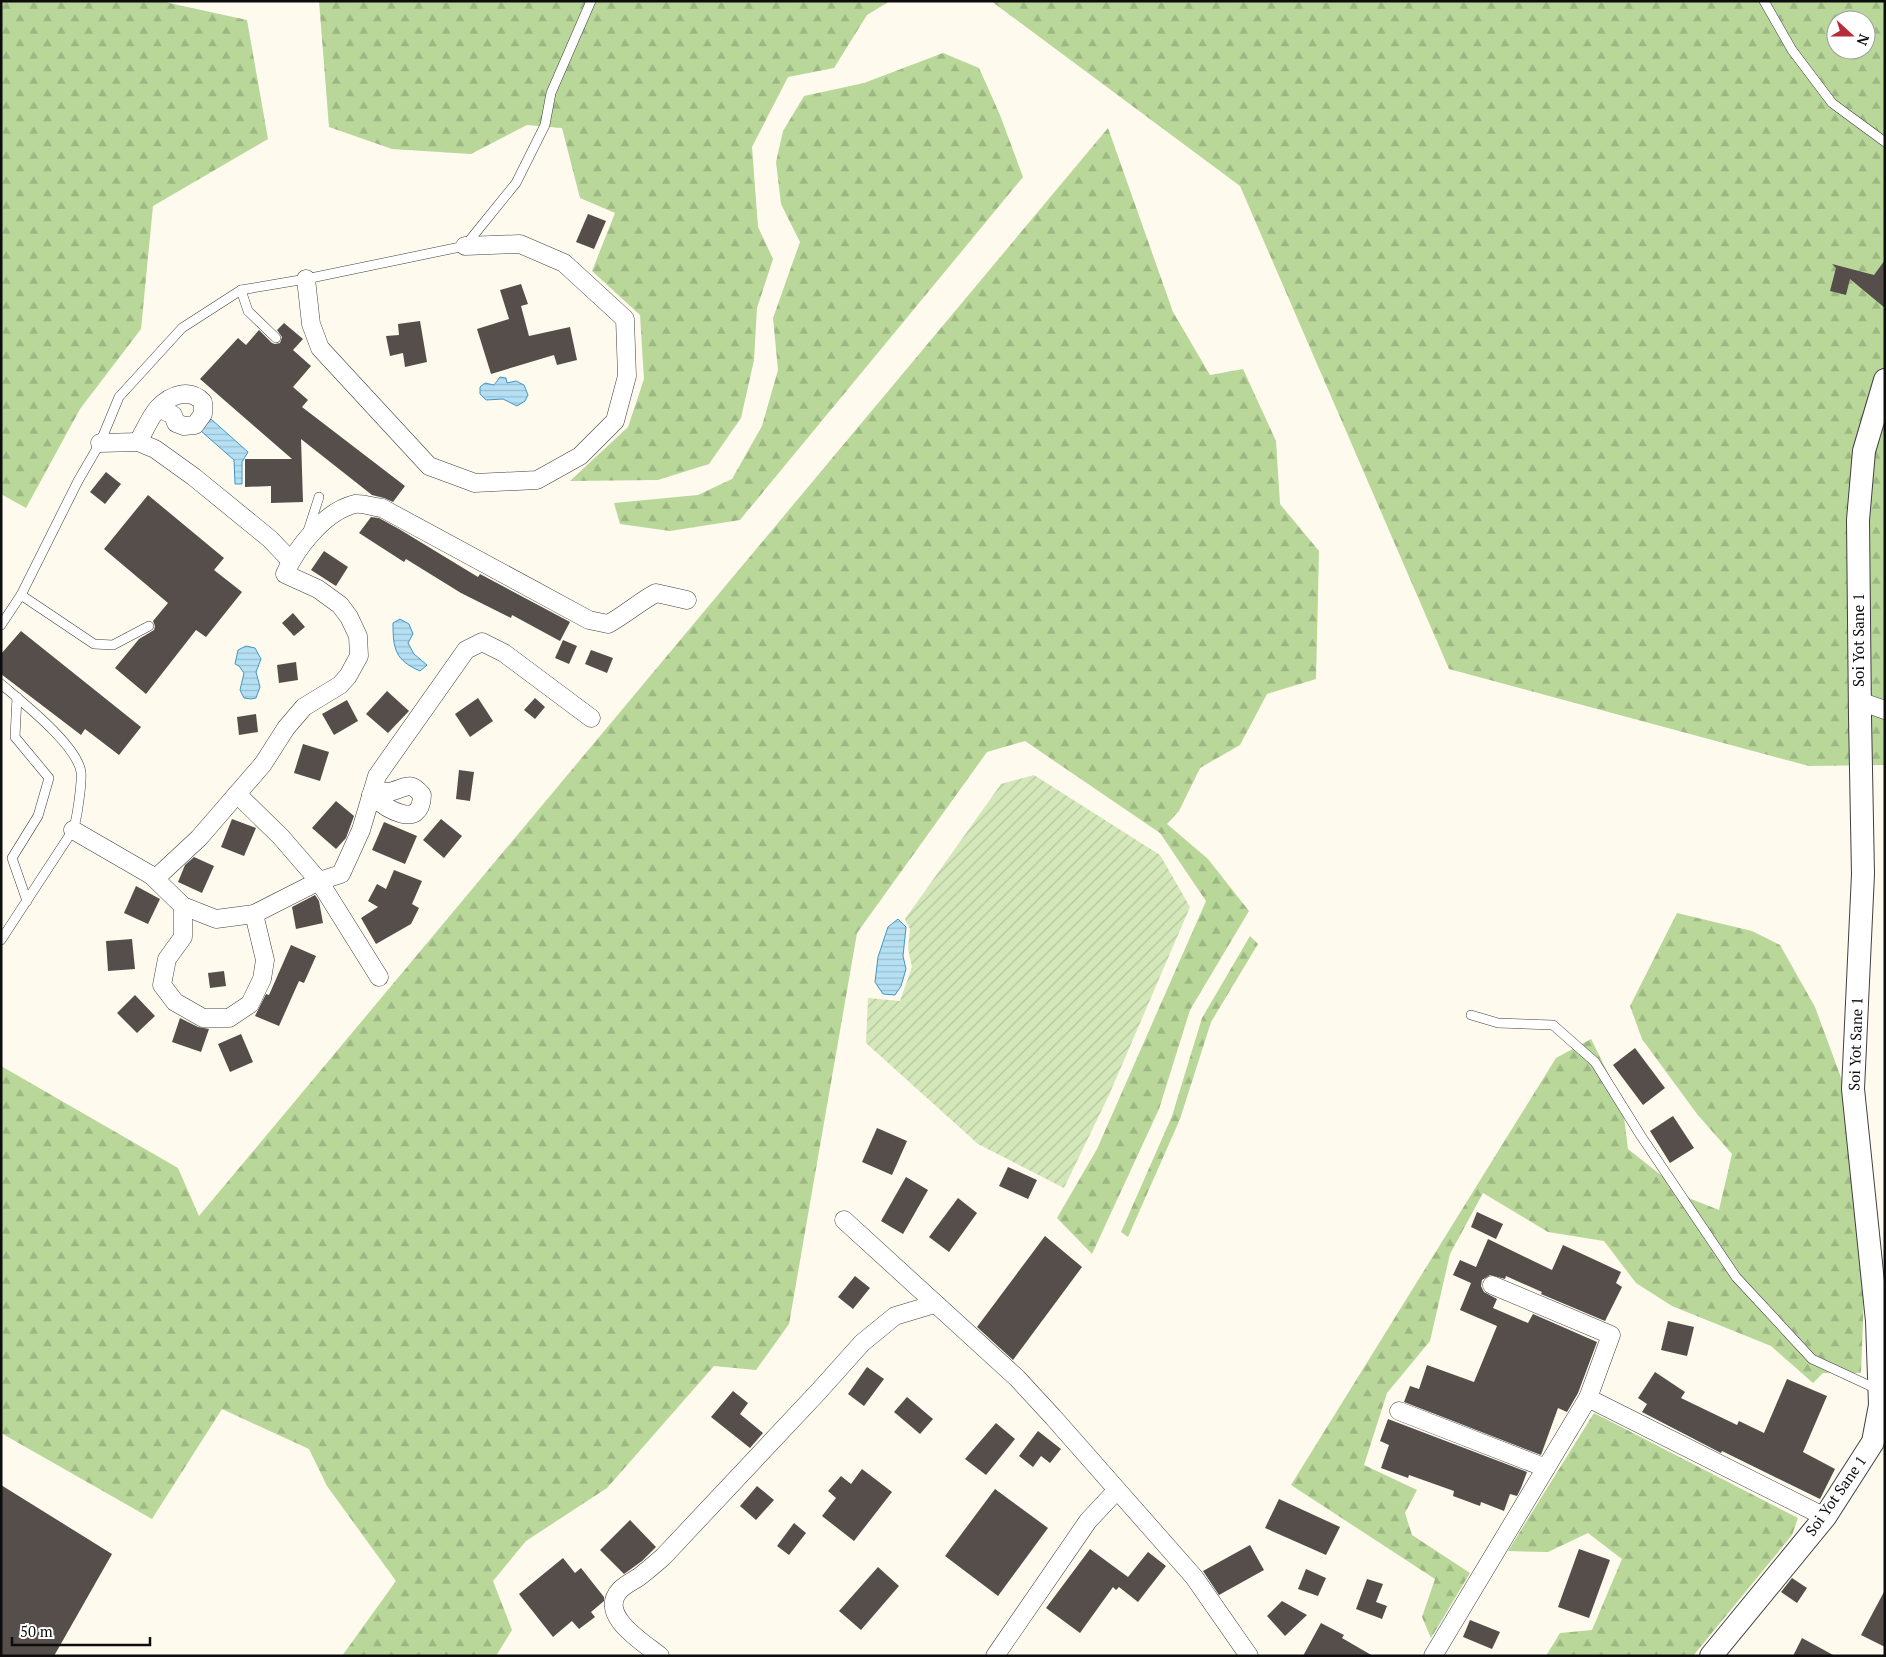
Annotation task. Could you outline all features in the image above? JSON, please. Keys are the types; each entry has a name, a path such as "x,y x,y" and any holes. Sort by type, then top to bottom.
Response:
{"street":[{"path":"306,279 311,324 320,348 429,466 475,482 537,480 580,456 615,421 627,376 625,319 564,263 520,244 465,246"},
{"name":"Soi Yot Sane 1","path":"1711,1656 1825,1516 1873,1442 1880,1405 1874,1263 1853,1088 1863,874 1859,701 1858,520 1864,451 1885,380"},
{"path":"138,442 158,408"},
{"path":"100,444 138,442 155,449 194,477 270,539 291,561"},
{"path":"73,830 156,878 200,838 263,764 286,728 304,707 340,686 359,656 358,636 349,617 340,605 318,589 286,574 291,561 305,541 329,517 356,504 382,508 589,620 608,624 656,594 687,600"},
{"path":"151,875 183,906 216,919 254,914 319,881 341,874 361,830 377,776 466,650 482,642 504,653 591,718"},
{"path":"1859,701 1885,710"},
{"path":"237,794 281,837 319,881 379,977"},
{"path":"183,906 183,937 167,959 162,984 175,1002 203,1018 229,1018 250,1004 262,979 265,960 254,914"},
{"path":"844,1220 1017,1378 1194,1577 1249,1656"},
{"path":"1433,1656 1588,1398 1611,1335 1492,1285"},
{"path":"660,1656 622,1625 614,1610 614,1598 622,1588 663,1557 862,1343 895,1316 935,1304"},
{"path":"1588,1398 1825,1516"},
{"path":"1399,1411 1546,1468"},
{"path":"995,1656 1088,1521 1117,1490"}],"lane":[{"path":"1,625 21,595 78,481 100,444 119,397 182,328 241,290 306,279 465,246 516,183 546,125 551,93 591,1"},
{"path":"1764,1 1792,50 1832,104 1885,142"},
{"path":"241,290 248,312 276,338"},
{"path":"305,541 320,497"},
{"path":"21,595 94,644 113,645 149,626"},
{"path":"1,684 37,714 75,756 81,773 76,822 73,830 1,940"},
{"path":"17,697 15,737 49,778 38,816 12,858 27,901"},
{"path":"1471,1015 1498,1023 1554,1025 1595,1062 1641,1136 1736,1277 1812,1358 1879,1390"}],"green space":[{"path":"1,1 167,1 247,20 268,139 153,206 141,329 80,409 26,508 1,494"},
{"path":"319,1 890,1 867,15 834,68 788,77 752,147 758,227 773,259 757,308 754,360 741,418 709,464 658,480 570,481 628,427 644,379 640,315 592,271 615,213 580,198 562,128 527,125 471,154 392,149 329,127"},
{"path":"991,1 1885,1 1885,765 1809,766 1449,669 1240,186"},
{"path":"943,53 979,68 1000,115 1023,177 740,520 670,531 620,524 614,503 698,495 732,479 762,426 778,370 773,318 800,242 781,204 776,162 783,131 804,96 864,83"},
{"path":"1108,128 1173,312 1210,375 1243,369 1276,441 1280,504 1319,551 1316,679 1267,694 1240,745 1200,768 1179,811 1167,824 1208,859 1249,911 1190,1010 1159,1109 1092,1254 1057,1218 1097,1149 1206,901 1160,833 1025,741 987,752 857,933 789,1324 756,1370 714,1366 607,1488 526,1541 493,1581 512,1630 496,1656 342,1656 396,1581 327,1486 309,1449 222,1409 152,1519 1,1433 1,1066 178,1168 199,1216"},
{"path":"1034,775 1160,855 1190,907 1109,1095 1064,1188 978,1144 866,1043 868,998 900,1001 912,967 908,948 910,929 905,919 1001,784"},
{"path":"1677,913 1752,931 1780,945 1815,1007 1843,1083 1865,1270 1861,1373 1823,1373 1813,1383 1771,1346 1672,1306 1636,1283 1604,1241 1548,1232 1483,1193 1450,1254 1430,1341 1387,1393 1364,1465 1417,1490 1405,1513 1412,1535 1470,1573 1431,1638 1422,1617 1435,1579 1291,1485 1556,1058 1591,1039 1622,1101 1628,1149 1691,1199 1719,1210 1732,1154 1697,1114 1642,1039 1630,1006"},
{"path":"1250,936 1258,944 1211,1022 1180,1119 1128,1237 1121,1232 1172,1116 1202,1018"},
{"path":"1594,1413 1798,1518 1792,1535 1693,1656 1546,1656 1560,1633 1592,1630 1622,1559 1588,1533 1548,1552 1508,1551"}],"water":[{"path":"500,377 506,378 507,383 516,381 524,385 528,395 525,401 517,406 503,399 486,400 480,394 480,387 485,383 494,385"},
{"path":"211,419 248,452 242,462 242,484 235,484 234,460 201,431"},
{"path":"400,619 409,624 413,634 408,643 414,654 427,665 420,671 405,663 397,653 393,623"},
{"path":"246,646 255,648 261,659 256,672 260,687 256,698 251,699 244,698 240,690 244,673 235,664 238,650"},
{"path":"898,919 906,927 903,956 906,969 901,986 895,995 883,994 875,982 878,957 888,927"}],"building":[{"path":"588,214 606,221 594,249 576,242"},
{"path":"1885,260 1885,308 1850,279 1846,295 1830,291 1836,268 1832,264 1874,275"},
{"path":"521,284 528,304 521,306 529,336 570,327 577,360 557,365 554,355 491,374 477,329 509,319 500,290"},
{"path":"420,321 427,362 405,367 403,353 390,356 386,336 399,335 398,324"},
{"path":"284,323 303,339 293,350 311,366 293,387 308,400 302,407 405,486 393,502 372,495 301,439 303,502 271,503 271,486 245,487 245,459 292,459 200,379 238,338 246,345 259,330 272,343 280,343 282,337 277,330"},
{"path":"106,472 121,484 105,504 90,492"},
{"path":"148,495 224,558 214,570 242,592 206,637 196,630 146,694 115,668 139,639 154,630 153,621 168,603 104,549"},
{"path":"371,517 379,518 399,529 478,577 480,574 570,622 560,641 512,615 511,618 461,593 406,559 404,562 359,533"},
{"path":"324,551 348,567 336,586 311,570"},
{"path":"293,613 305,627 294,636 282,623"},
{"path":"21,631 141,727 119,755 85,729 81,735 1,674 1,654"},
{"path":"563,640 577,646 569,664 555,658"},
{"path":"591,650 613,658 607,673 585,664"},
{"path":"296,662 298,680 279,683 277,665"},
{"path":"387,691 409,711 388,733 366,714"},
{"path":"478,698 493,721 470,737 455,714"},
{"path":"535,698 545,707 535,719 524,710"},
{"path":"347,700 358,721 334,735 322,714"},
{"path":"256,714 258,732 239,735 237,717"},
{"path":"303,744 329,752 320,781 294,773"},
{"path":"459,770 474,772 470,801 456,799"},
{"path":"336,801 354,816 346,838 336,849 312,828"},
{"path":"232,819 256,828 244,856 221,847"},
{"path":"441,819 462,836 444,858 423,840"},
{"path":"384,822 417,836 405,864 372,850"},
{"path":"194,857 214,866 202,893 178,882 185,865"},
{"path":"394,870 422,881 412,904 419,908 411,924 376,944 361,918 378,907 368,901 377,884 386,889"},
{"path":"136,886 160,899 148,924 124,913"},
{"path":"315,895 319,901 323,923 296,929 292,907"},
{"path":"132,939 135,969 108,971 106,941"},
{"path":"291,945 316,956 304,983 299,981 279,1026 255,1016 266,994 269,995"},
{"path":"224,971 226,986 210,988 208,973"},
{"path":"135,995 155,1016 137,1033 117,1013"},
{"path":"180,1018 198,1027 209,1029 201,1052 172,1042"},
{"path":"241,1034 253,1062 230,1072 218,1044"},
{"path":"1635,1048 1665,1088 1643,1105 1613,1065"},
{"path":"1673,1116 1694,1148 1670,1163 1650,1131"},
{"path":"877,1128 907,1141 892,1175 862,1162"},
{"path":"1008,1167 1037,1180 1028,1199 999,1186"},
{"path":"906,1177 928,1190 903,1234 881,1221"},
{"path":"958,1198 977,1213 949,1252 929,1237"},
{"path":"1477,1212 1503,1224 1496,1239 1471,1227"},
{"path":"1045,1236 1082,1267 1013,1360 977,1327"},
{"path":"1488,1239 1552,1270 1563,1245 1621,1272 1616,1283 1622,1287 1605,1321 1541,1294 1542,1292 1506,1276 1505,1279 1490,1275 1482,1280 1481,1286 1484,1292 1497,1299 1493,1308 1528,1323 1533,1314 1597,1342 1578,1393 1567,1412 1558,1408 1541,1455 1404,1402 1410,1386 1419,1389 1427,1365 1474,1382 1497,1326 1460,1310 1471,1283 1453,1275 1460,1260 1476,1267"},
{"path":"855,1276 870,1288 853,1309 838,1297"},
{"path":"1668,1321 1694,1327 1687,1356 1661,1350"},
{"path":"867,1367 884,1379 864,1406 848,1394"},
{"path":"1655,1372 1685,1392 1681,1398 1737,1425 1739,1421 1764,1433 1787,1379 1827,1396 1803,1452 1835,1469 1820,1499 1722,1451 1721,1453 1642,1412 1647,1404 1638,1398"},
{"path":"733,1391 748,1403 740,1414 763,1433 750,1448 711,1417"},
{"path":"907,1397 933,1419 920,1434 894,1412"},
{"path":"1388,1419 1527,1472 1517,1496 1510,1494 1504,1511 1481,1502 1480,1506 1453,1496 1454,1491 1409,1475 1408,1478 1381,1468 1389,1445 1380,1441"},
{"path":"996,1423 1015,1439 986,1475 965,1459"},
{"path":"1038,1431 1061,1449 1050,1463 1041,1456 1033,1467 1019,1456"},
{"path":"862,1469 892,1492 854,1541 822,1516 836,1498 828,1491 841,1476 851,1484"},
{"path":"1,1485 112,1554 54,1656 1,1656"},
{"path":"757,1486 774,1500 756,1520 740,1506"},
{"path":"995,1489 1048,1528 998,1596 945,1556"},
{"path":"1279,1499 1340,1527 1326,1555 1265,1528"},
{"path":"630,1520 656,1547 642,1561 624,1574 600,1550"},
{"path":"794,1523 806,1533 789,1555 777,1546"},
{"path":"1250,1545 1264,1570 1219,1595 1203,1571"},
{"path":"1090,1549 1128,1577 1148,1552 1166,1566 1138,1602 1119,1587 1116,1590 1113,1587 1080,1633 1046,1608"},
{"path":"1579,1549 1610,1560 1589,1618 1558,1607"},
{"path":"563,1558 575,1573 581,1568 604,1597 604,1601 591,1612 595,1617 579,1629 572,1621 553,1637 519,1594"},
{"path":"878,1567 899,1586 861,1630 839,1611"},
{"path":"1306,1569 1326,1578 1318,1596 1298,1589"},
{"path":"1792,1578 1807,1588 1797,1603 1781,1592"},
{"path":"1367,1579 1383,1584 1376,1602 1387,1606 1382,1619 1356,1609"},
{"path":"1885,1590 1885,1647 1861,1635"},
{"path":"1282,1601 1307,1615 1285,1636 1267,1616"},
{"path":"1470,1620 1500,1632 1492,1649 1463,1637"},
{"path":"1321,1623 1344,1635 1342,1638 1373,1656 1303,1656"},
{"path":"1802,1638 1835,1656 1793,1656"}]}
